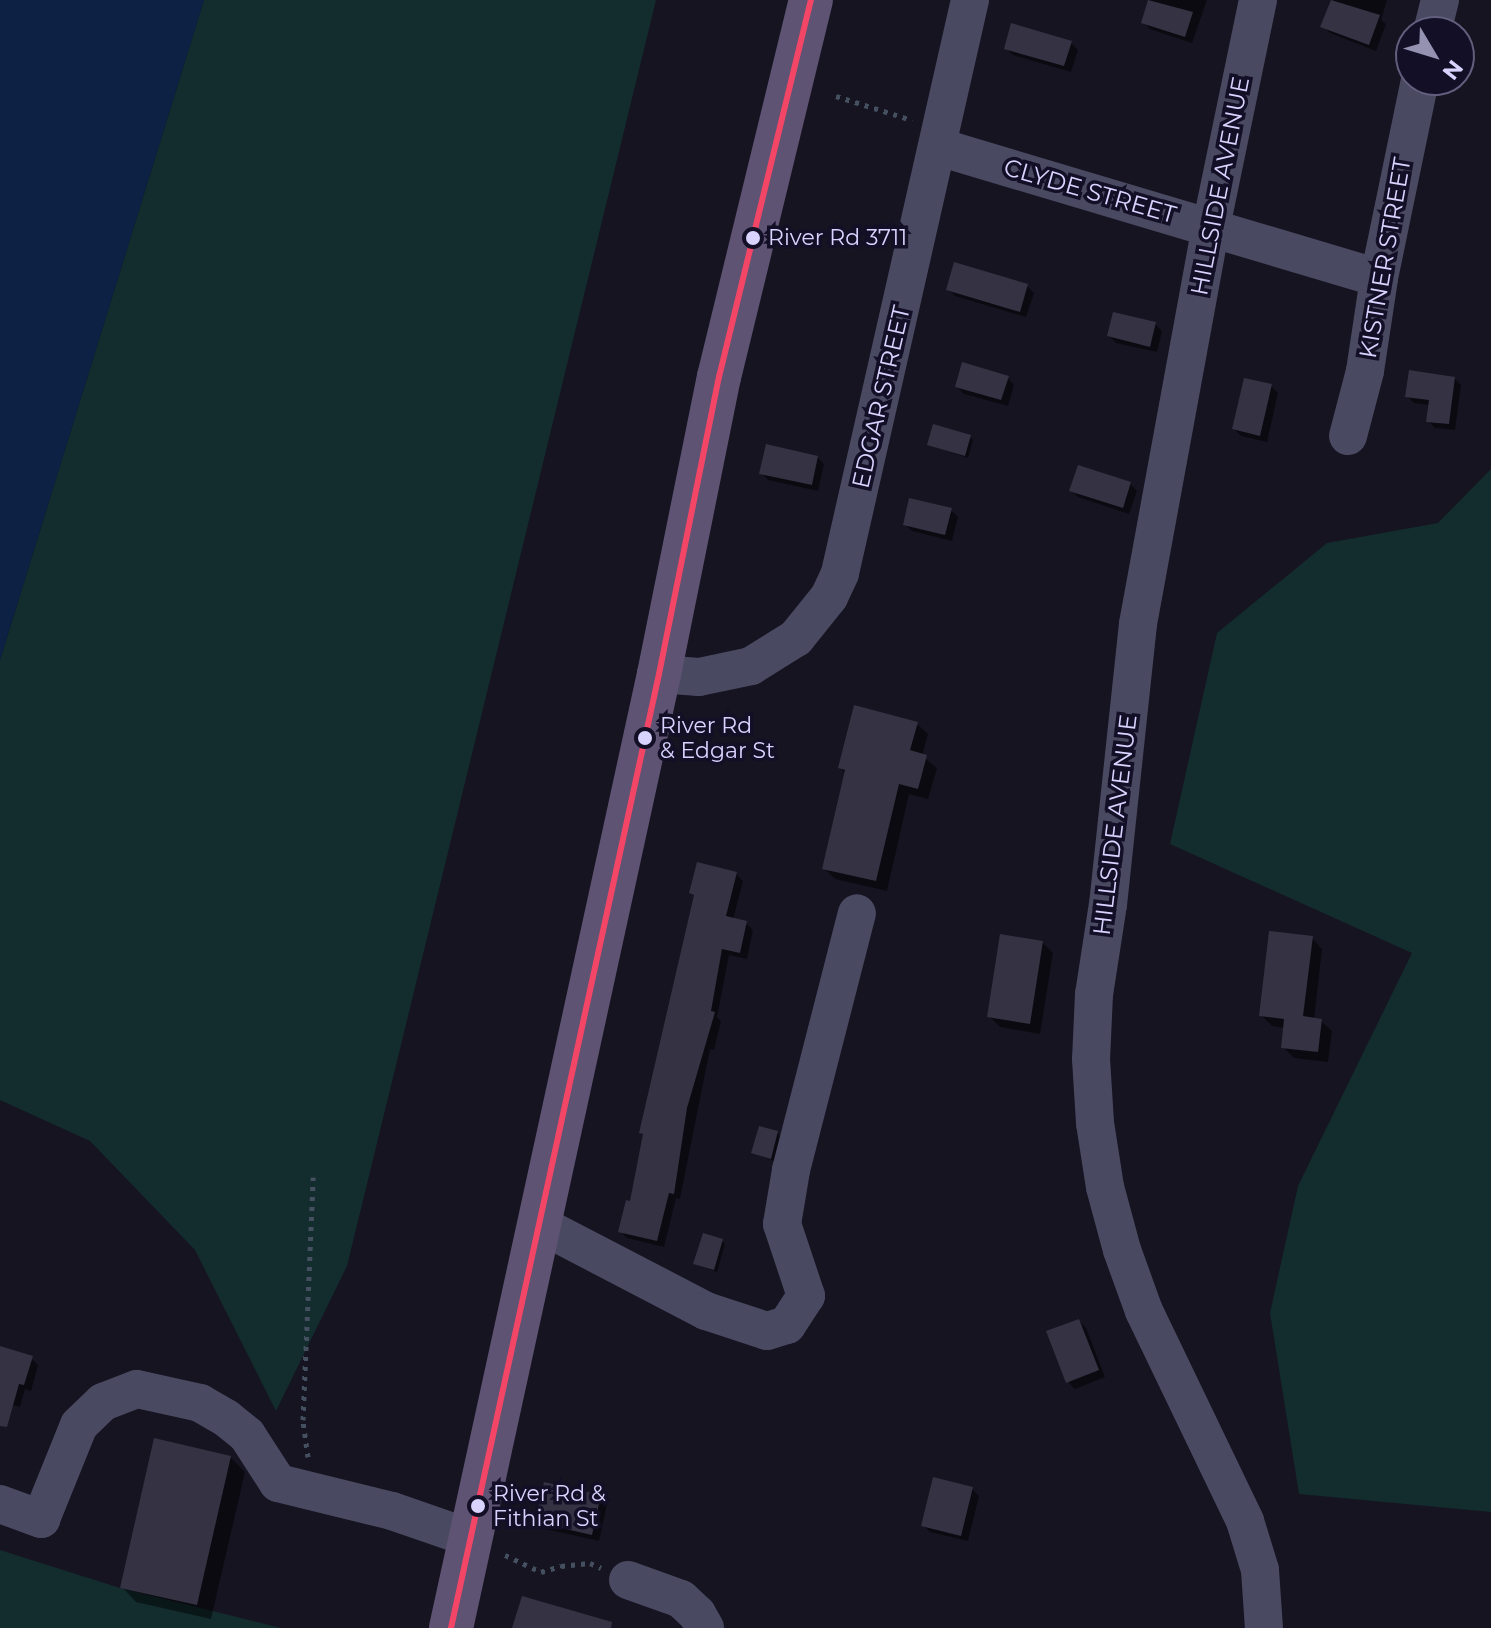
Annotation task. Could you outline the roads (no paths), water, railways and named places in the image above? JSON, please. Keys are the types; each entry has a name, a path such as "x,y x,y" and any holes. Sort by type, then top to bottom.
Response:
{"main road":[{"path":"451,1628 488,1546 539,1224 659,674 719,377 811,0"}],"street":[{"name":"EDGAR STREET","path":"659,674 699,677 751,666 796,638 829,597 840,573 970,0"},
{"name":"HILLSIDE AVENUE","path":"1258,0 1211,226 1138,624 1108,904 1094,994 1091,1059 1095,1123 1105,1187 1122,1250 1144,1311 1245,1521 1260,1570 1264,1628"},
{"name":"KISTNER STREET","path":"1348,436 1365,371 1379,278 1417,96"},
{"name":"CLYDE STREET","path":"939,147 1379,278"},
{"path":"539,1224 706,1311 767,1331 787,1325 806,1296 782,1224 791,1170 857,913"},
{"path":"0,1504 41,1519 79,1425 103,1402 137,1389 200,1403 247,1435 278,1483 392,1511 488,1546"},
{"path":"628,1580 681,1599 697,1614 705,1628"}],"water":[{"path":"0,0 204,0 0,660"}],"place":[{"name":"River Rd 3711","path":"753,238"},
{"name":"River Rd & Edgar St","path":"645,738"},
{"name":"River Rd & Fithian St","path":"478,1506"}]}
